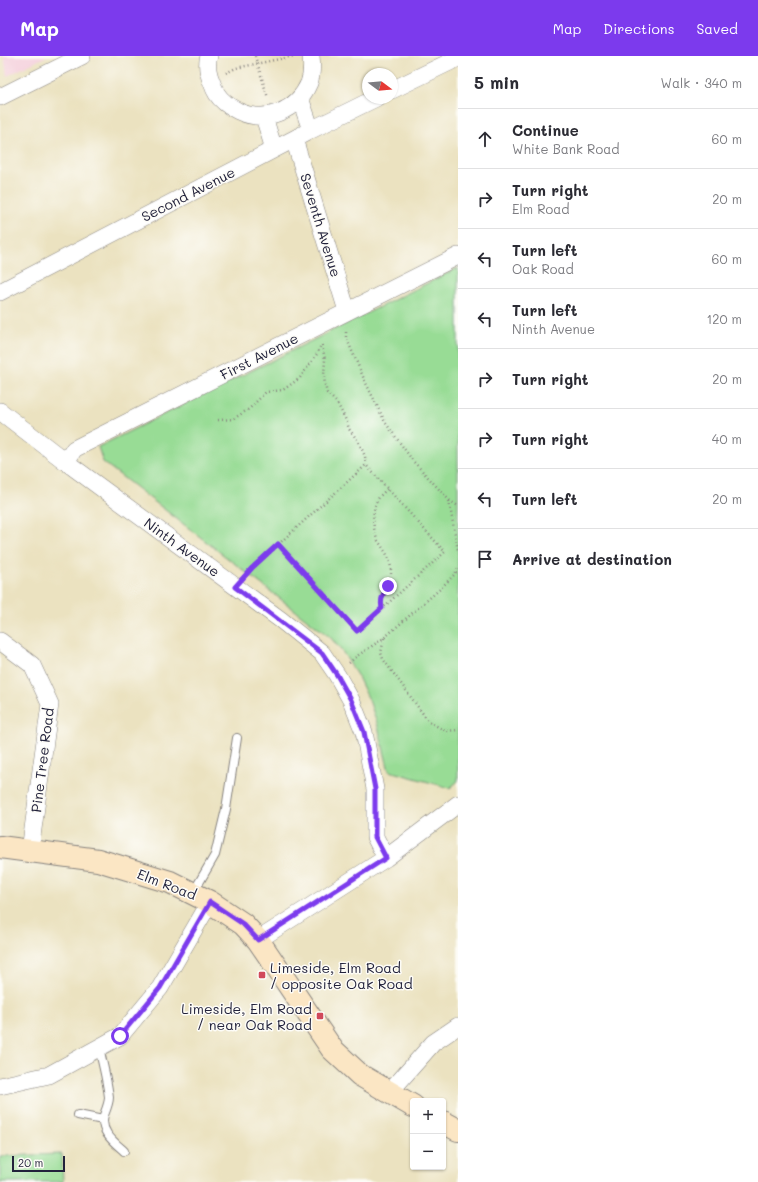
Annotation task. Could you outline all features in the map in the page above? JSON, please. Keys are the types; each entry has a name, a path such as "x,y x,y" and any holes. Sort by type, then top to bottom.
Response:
{"street":[{"path":"0,97 82,56"},
{"path":"209,56 208,73 217,94 229,107 246,115 268,116 281,112 300,98 309,82 312,67 311,56"},
{"path":"398,87 458,58"},
{"path":"300,98 311,130"},
{"name":"Second Avenue","path":"0,292 364,104"},
{"path":"268,116 274,150"},
{"name":"Seventh Avenue","path":"294,139 347,311"},
{"name":"First Avenue","path":"66,462 74,450 458,256"},
{"name":"Ninth Avenue","path":"0,411 322,653 337,675 351,700 364,732 375,789 375,837 386,858"},
{"name":"Pine Tree Road","path":"0,641 32,665 50,704 30,851"},
{"path":"258,940 386,858 458,804"},
{"name":"Elm Road","path":"0,848 98,860 170,882 202,898 243,924 258,940 332,1049 360,1075 410,1104"},
{"path":"0,1086 49,1075 120,1036 160,988 202,898"},
{"path":"389,1092 433,1043 458,1026"},
{"path":"446,1124 458,1130"}],"lane":[{"path":"202,898 215,855 226,809 237,738"},
{"path":"99,1048 106,1074 109,1100 103,1120 104,1128 109,1136 124,1151"},
{"path":"78,1115 103,1120"}],"path":[{"path":"255,56 268,116"},
{"path":"211,80 236,68 294,56"},
{"path":"347,311 346,337 385,422 414,461 449,500 458,506"},
{"path":"278,544 357,631 445,552 366,465 365,456 358,441 349,429 337,403 327,393 324,376 326,359 315,327"},
{"path":"218,420 233,419 249,409 266,392 283,390 300,378 317,354 322,344"},
{"path":"235,587 252,568 366,465"},
{"path":"382,608 382,596 390,579 391,570 388,556 377,540 374,527 374,511 380,495 388,488"},
{"path":"449,500 458,551"},
{"path":"337,675 357,656 384,638 457,574 458,568"},
{"path":"384,638 381,653 383,659 429,722 446,731 458,730"}],"shaded area":[{"path":"4,56 47,56 7,76"}],"green space":[{"path":"458,268 458,781 450,788 389,771 377,723 369,700 358,677 344,654 331,638 103,462 98,447"},
{"path":"62,1154 63,1182 0,1182 0,1156"}],"place":[{"name":"Limeside, Elm Road / opposite Oak Road","path":"262,975"},
{"name":"Limeside, Elm Road / near Oak Road","path":"320,1016"}],"route":[{"path":"120,1036 160,988 210,902 243,924 258,940 386,858 375,837 375,789 364,732 351,700 337,675 322,653 281,620 235,587 252,568 278,544 357,631 382,608 382,596 388,586"}]}
